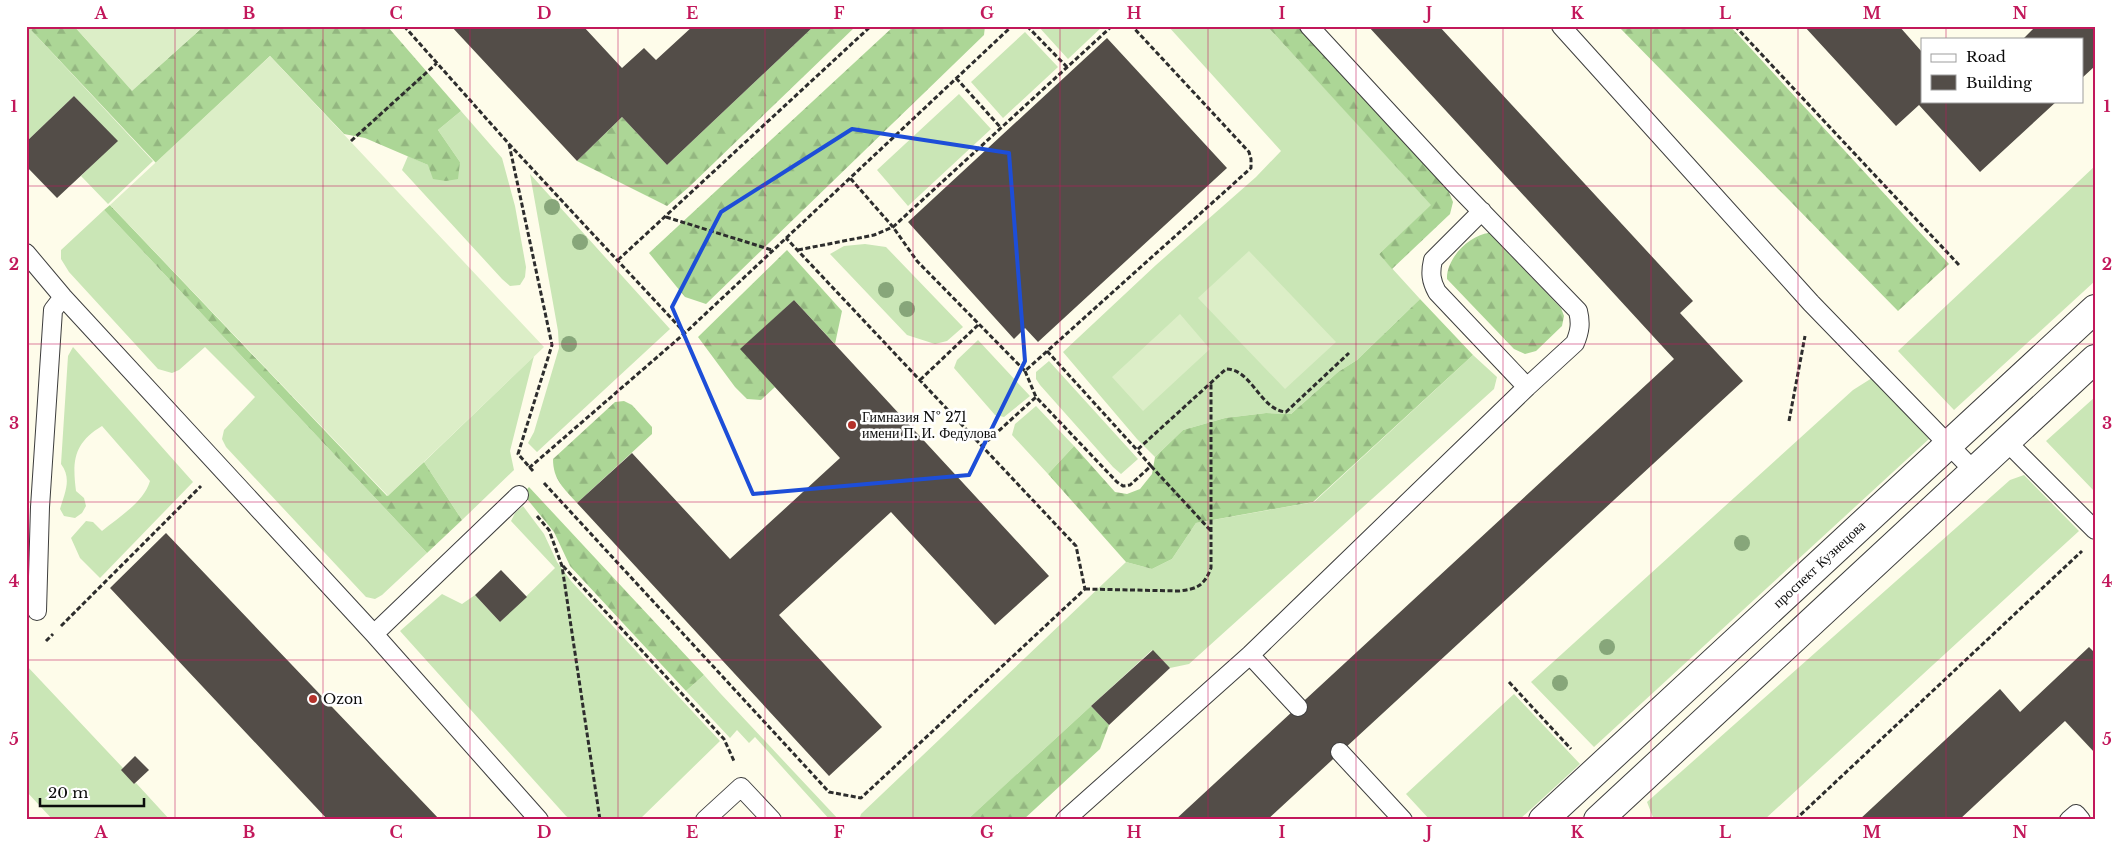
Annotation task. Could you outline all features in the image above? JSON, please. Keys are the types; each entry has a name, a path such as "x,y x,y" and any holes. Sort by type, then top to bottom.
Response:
{"street":[{"name":"проспект Кузнецова","path":"1543,820 2095,309"},
{"path":"1598,820 2095,359"}],"lane":[{"path":"1065,820 1250,655 1527,387 1575,343 1581,323 1578,312 1309,26"},
{"path":"1561,26 1811,303 1974,471"},
{"path":"1482,211 1432,260 1430,271 1432,282 1437,292 1527,387"},
{"path":"26,253 63,296 374,634 539,820"},
{"path":"37,611 33,507 53,310 63,296"},
{"path":"2006,441 2091,538"},
{"path":"374,634 519,495"},
{"path":"1250,655 1298,707"},
{"path":"1340,752 1403,820"},
{"path":"705,820 741,787 772,820"},
{"path":"2070,820 2076,814 2081,820"}],"path":[{"path":"404,26 509,144 685,333"},
{"path":"618,260 871,26"},
{"path":"1027,26 1068,67"},
{"path":"798,250 874,235 892,227 1112,26"},
{"path":"1025,371 1252,168 1249,152 1132,26"},
{"path":"1736,26 1959,265"},
{"path":"600,820 562,566 549,530 519,495 519,477 685,333 1011,27"},
{"path":"351,141 437,63"},
{"path":"956,78 1001,128"},
{"path":"509,144 552,345 518,454 537,474"},
{"path":"850,178 892,227 917,262 1025,371 1036,397 1117,482 1123,486 1130,485 1151,466"},
{"path":"665,217 772,250"},
{"path":"786,238 1076,546 1085,589"},
{"path":"1789,421 1811,303"},
{"path":"920,380 978,325"},
{"path":"1047,351 1211,531"},
{"path":"1137,450 1226,369 1232,369 1242,376 1269,405 1278,411 1286,412 1349,353"},
{"path":"543,481 829,792 861,798 1085,589 1179,591 1194,589 1206,580 1211,568 1210,383"},
{"path":"982,446 1036,397"},
{"path":"46,641 205,482"},
{"path":"1794,820 2091,538"},
{"path":"562,566 724,739 738,770 741,787"},
{"path":"1509,682 1572,750"}],"highlighted area":[{"path":"852,129 1009,153 1025,361 969,475 753,494 672,307 721,212"}],"green space":[{"path":"26,26 35,26 31,30 153,161 108,204 81,176 117,141 74,96 26,142"},
{"path":"35,26 74,26 132,90 204,26 387,26 461,111 438,130 460,162 458,179 446,181 433,179 428,165 365,138 344,134 270,56 156,163 31,30"},
{"path":"74,26 204,26 132,91"},
{"path":"814,26 856,26 667,206 577,161 622,117 667,165"},
{"path":"894,26 985,26 984,35 706,304 685,297 649,253"},
{"path":"1038,26 1103,26 1068,59"},
{"path":"1168,26 1267,26 1432,205 1379,254 1420,299 1357,360 1338,372 1291,414 1266,413 1225,418 1183,430 1155,457 1137,439 1063,352 1156,265 1256,177 1281,151"},
{"path":"1267,26 1300,26 1448,190 1453,202 1450,214 1392,269 1379,254 1431,205"},
{"path":"1618,26 1730,26 1949,264 1898,311"},
{"path":"1025,32 1058,67 1003,118 971,82"},
{"path":"270,56 544,347 388,496 110,205"},
{"path":"959,94 991,129 908,206 877,170"},
{"path":"461,111 502,158 515,206 526,267 525,277 520,285 510,286 502,279 402,170 408,156 428,165 460,162 438,130"},
{"path":"2095,166 2095,281 1954,410 1898,351"},
{"path":"530,174 670,329 537,452 528,443 534,432 559,348 558,331"},
{"path":"110,205 387,496 424,462 462,520 427,553 104,210"},
{"path":"104,210 427,553 382,595 375,599 366,597 226,447 222,439 224,430 255,397 205,347 179,370 172,373 158,369 69,272 61,259 61,250"},
{"path":"1489,233 1561,308 1564,316 1562,326 1536,351 1525,354 1514,349 1447,279 1450,264 1460,249 1474,238"},
{"path":"865,244 886,247 963,327 947,341 935,344 907,335 830,254 844,246"},
{"path":"787,250 842,311 835,344 794,300 741,349 775,387 761,400 747,399 735,387 698,337"},
{"path":"1249,251 1336,342 1285,389 1198,298"},
{"path":"1420,299 1473,355 1313,502 1196,523 1172,559 1152,569 1126,562 1048,474 1074,446 1115,492 1127,494 1140,489 1152,474 1155,457 1183,430 1225,418 1266,413 1291,414 1338,372 1357,360"},
{"path":"1180,314 1210,349 1143,411 1112,377"},
{"path":"978,340 1030,396 1004,417 995,415 954,368 957,360"},
{"path":"73,347 193,482 100,578 80,558 71,538 86,521 93,522 102,531 137,502 147,489 150,481 102,426 93,432 80,446 75,461 76,491 84,498 86,506 82,513 75,518 64,516 60,509 67,480 61,464 68,356"},
{"path":"1473,355 1497,377 1494,389 1189,664 1170,668 1152,650 967,820 859,820 861,814 1126,562 1152,569 1172,559 1196,523 1314,502"},
{"path":"534,356 510,451 514,470 462,520 424,462"},
{"path":"1049,361 1138,459 1121,474 1036,379 1036,372"},
{"path":"1872,378 1930,438 1594,747 1531,682 1853,390"},
{"path":"2095,397 2095,492 2046,441"},
{"path":"624,401 632,405 652,427 652,434 577,503 557,478 553,459 615,402"},
{"path":"1036,406 1074,446 1048,474 1012,435 1015,424"},
{"path":"2024,475 2079,531 1764,820 1654,820 1647,802 2010,480"},
{"path":"529,487 704,675 686,691 570,566 554,532 523,494"},
{"path":"523,506 544,534 557,562 571,581 720,741 639,820 572,820 566,816 400,631 442,594 462,604 475,595 500,622 555,568 511,521 515,513"},
{"path":"26,665 123,768 134,784 136,783 170,820 53,820 26,791"},
{"path":"704,675 839,820 830,820 755,737 749,743 737,730 730,738 686,691"},
{"path":"1514,694 1580,764 1519,820 1430,820 1406,794"},
{"path":"1091,706 1109,725 1100,749 1023,820 967,820"}],"building":[{"path":"451,26 583,26 622,68 644,48 656,60 693,26 814,26 667,165 622,117 577,161"},
{"path":"1368,26 1439,26 1693,301 1680,313 1743,381 1267,820 1175,820 1674,359"},
{"path":"1804,26 1899,26 1921,51 1921,102 2056,102 1980,172 1919,105 1896,126"},
{"path":"2036,26 2095,26 2095,66 2084,76 2084,38 2024,38"},
{"path":"1107,38 1227,168 1038,342 1025,328 1014,339 908,222"},
{"path":"74,96 118,141 57,198 26,166 26,142"},
{"path":"794,300 1049,576 995,625 891,512 779,615 882,727 829,776 577,503 632,453 730,559 840,458 740,349"},
{"path":"166,533 440,820 328,820 110,588"},
{"path":"501,570 527,597 500,622 475,595"},
{"path":"2089,647 2095,653 2095,753 2065,721 1959,820 1859,820 2000,689 2020,712"},
{"path":"1153,650 1170,668 1109,725 1091,706"},
{"path":"135,756 149,770 134,784 121,770"}],"place":[{"name":"Гимназия № 271 имени П. И. Федулова","path":"852,425"},
{"name":"Ozon","path":"313,699"}]}
